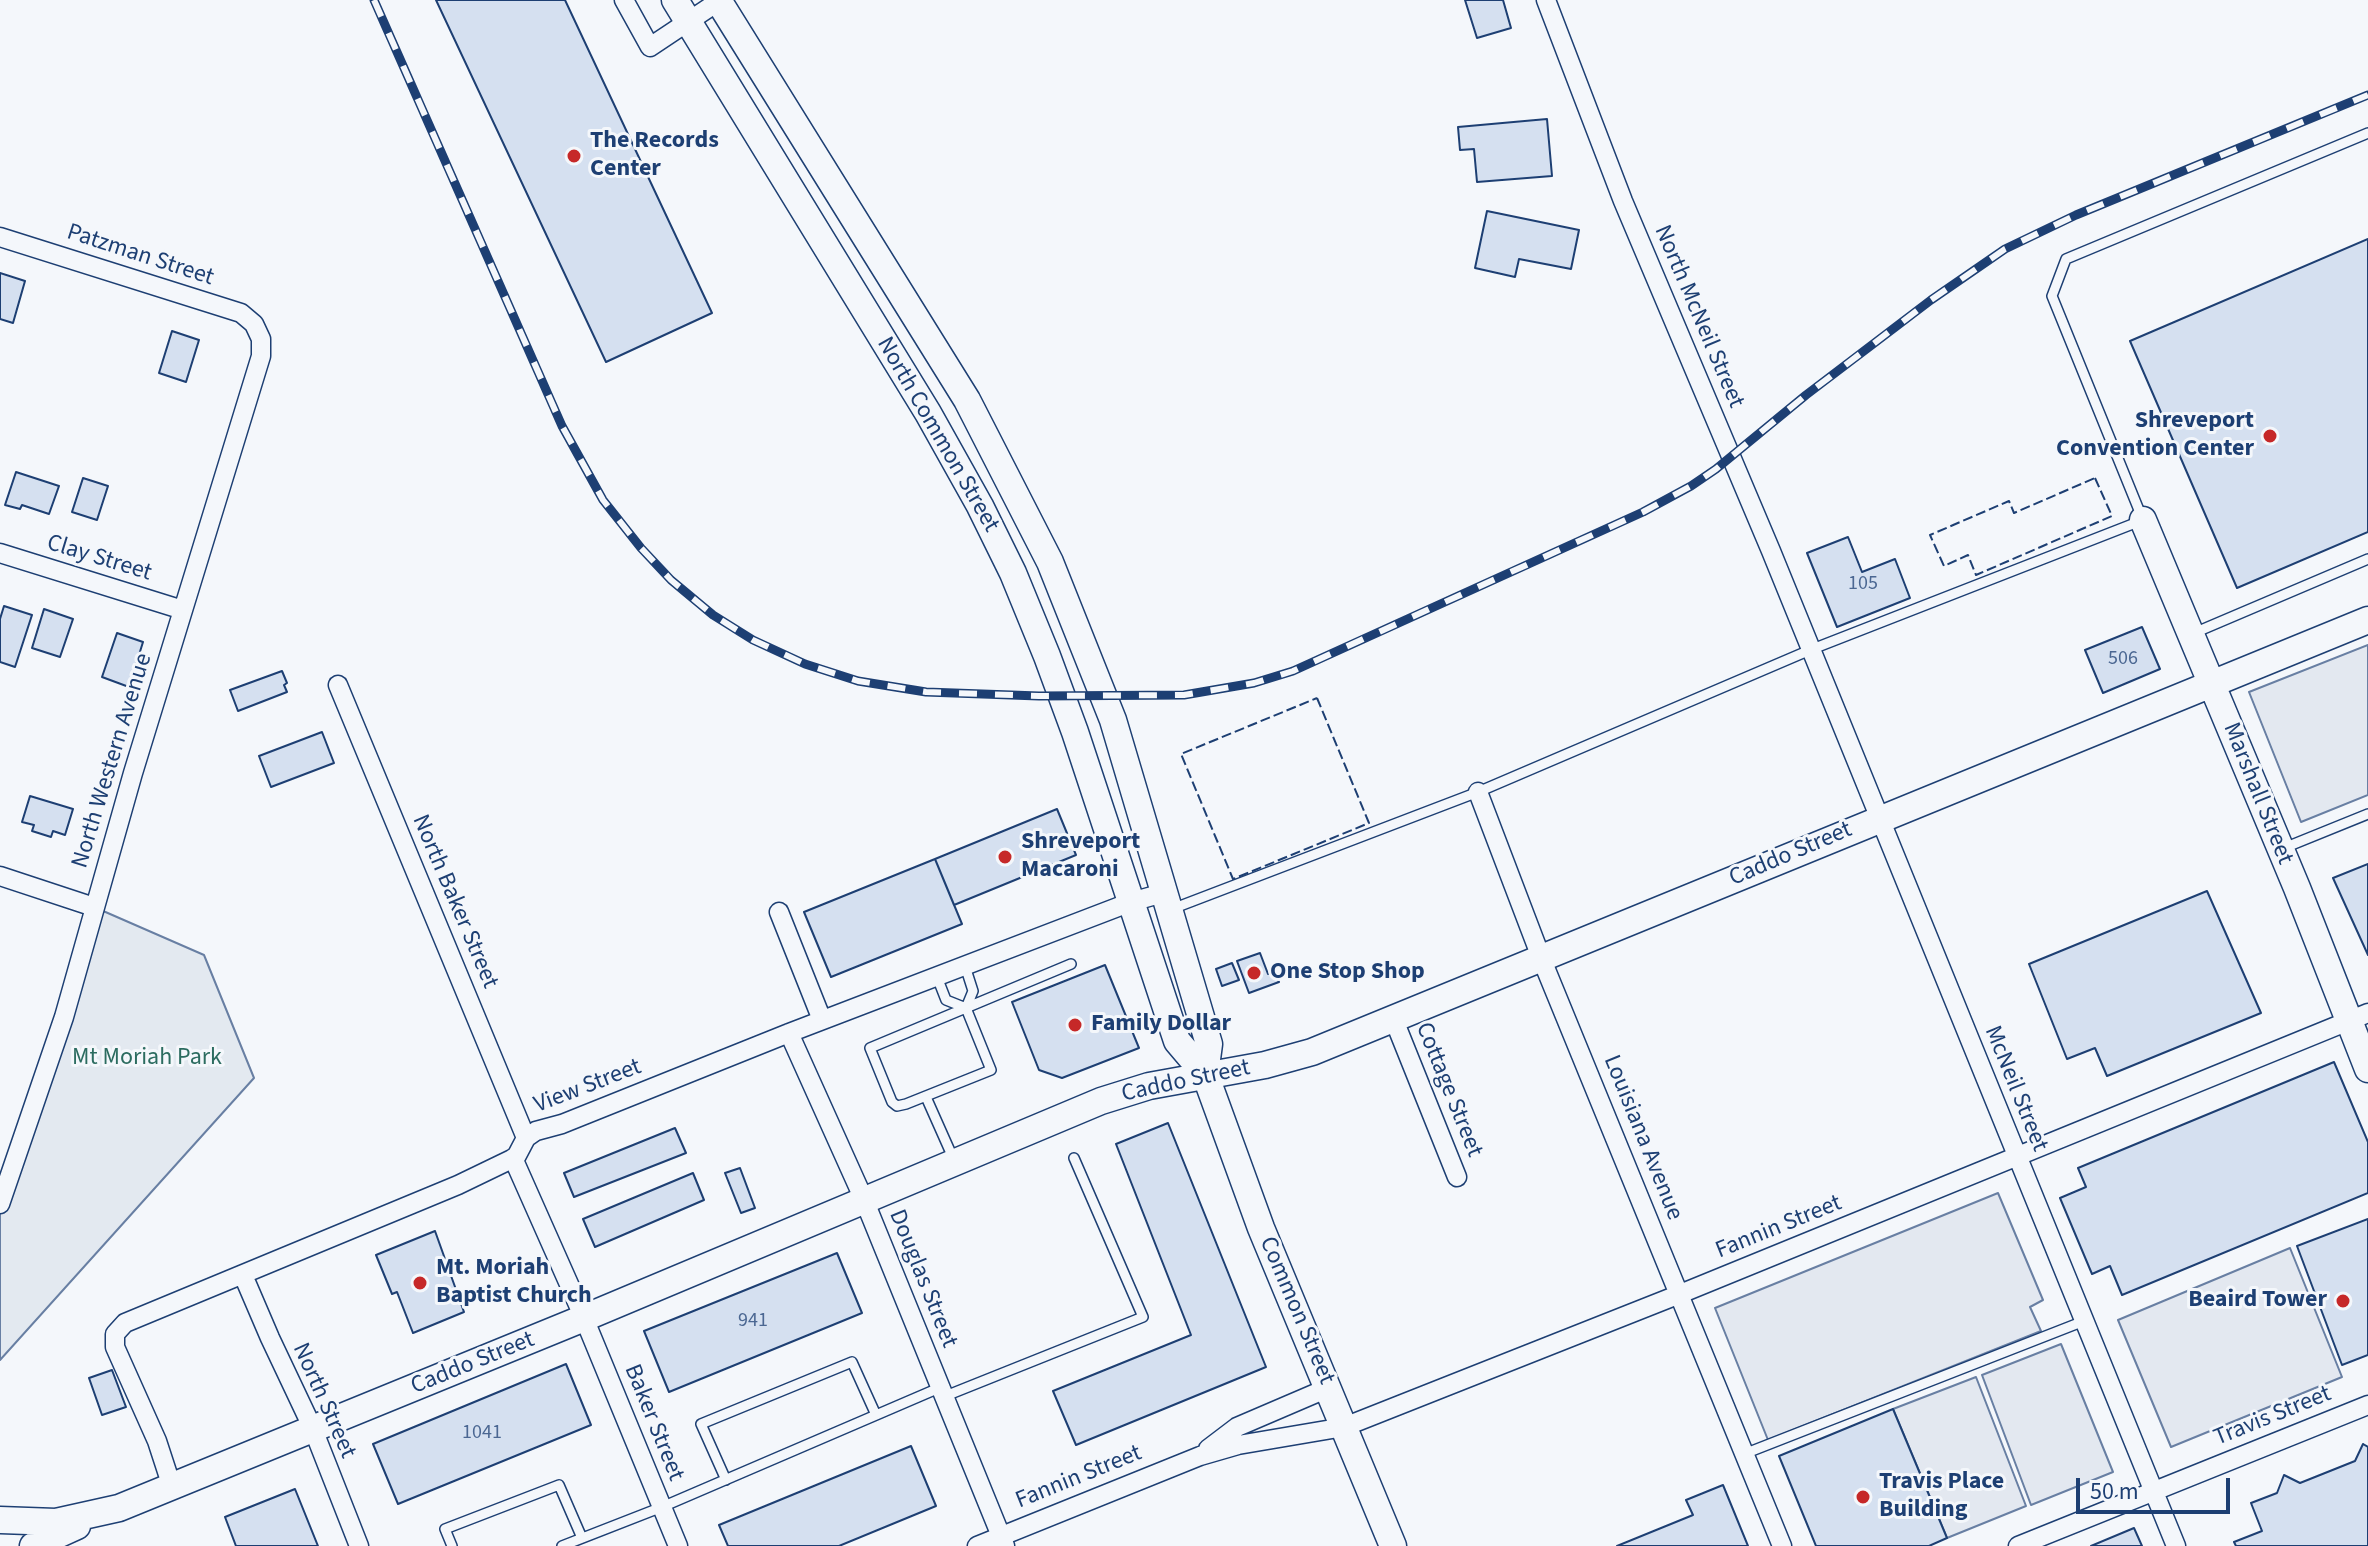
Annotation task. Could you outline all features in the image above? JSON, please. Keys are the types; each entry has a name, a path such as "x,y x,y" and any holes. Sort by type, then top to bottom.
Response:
{"main road":[{"name":"North Common Street","path":"719,0 967,400 1050,562 1113,720 1166,902"},
{"name":"North Common Street","path":"682,11 928,413 980,506 1013,573 1047,656 1131,902"},
{"name":"Marshall Street","path":"2143,520 2280,850 2358,1017 2368,1069"},
{"name":"Caddo Street","path":"0,1520 56,1522 119,1508 865,1202 1101,1101 1149,1086 1286,1061 1394,1020 2368,620"},
{"name":"Common Street","path":"1131,902 1177,1041 1205,1074 1261,1228 1393,1546"},
{"name":"Common Street","path":"1166,902 1209,1044 1205,1074"},
{"path":"33,1546 119,1508"}],"street":[{"path":"624,0 650,47 682,11 719,0"},
{"name":"North McNeil Street","path":"1546,0 1623,201 1810,650"},
{"name":"Patzman Street","path":"0,237 241,313 258,331"},
{"name":"North Western Avenue","path":"0,1201 57,1042 94,907 183,610 213,521 261,356 258,331"},
{"name":"Clay Street","path":"0,553 183,610"},
{"name":"McNeil Street","path":"1810,650 2176,1546"},
{"name":"North Baker Street","path":"338,685 526,1138"},
{"name":"Louisiana Avenue","path":"1478,792 1542,960 1782,1546"},
{"path":"0,876 94,907"},
{"name":"View Street","path":"513,1158 526,1138 536,1131 562,1124 1131,902 1166,902"},
{"path":"779,912 822,1020"},
{"name":"Fannin Street","path":"977,1546 1003,1541 1200,1456 1238,1445 1344,1427 1680,1294 2358,1017"},
{"name":"Cottage Street","path":"1394,1020 1457,1177"},
{"name":"Douglas Street","path":"789,1033 865,1202 1003,1541"},
{"path":"172,1487 157,1441 115,1347 115,1334 125,1323 400,1211 513,1158"},
{"name":"Baker Street","path":"513,1158 584,1318 678,1546"},
{"name":"North Street","path":"243,1275 313,1429 359,1546"},
{"name":"Fannin Street","path":"1200,1456 1237,1427 1328,1388"},
{"name":"Travis Street","path":"2018,1546 2368,1405"}],"lane":[{"path":"1166,902 1478,792 1810,650 2143,520 2052,296 2066,259 2368,133"},
{"path":"2191,634 2368,559"},
{"path":"2280,850 2368,814"},
{"path":"965,966 973,991 966,1008 991,1070 897,1106 892,1102 870,1048 966,1008 1071,964"},
{"path":"937,977 946,1000 966,1008"},
{"path":"926,1097 955,1163"},
{"path":"562,1546 662,1507 876,1415 1143,1317 1074,1158"},
{"path":"1744,1454 2084,1321"},
{"path":"726,1480 701,1424 852,1362 876,1415"},
{"path":"452,1546 445,1529 559,1485 582,1538"}],"green space":[{"name":"Mt Moriah Park","path":"94,907 204,955 254,1078 0,1360 0,1205"}],"shaded area":[{"path":"2368,645 2368,795 2301,822 2249,692"},
{"path":"1998,1193 2043,1300 2030,1307 2041,1331 1768,1440 1715,1308"},
{"path":"2290,1248 2342,1377 2171,1447 2118,1320"},
{"path":"2061,1344 2113,1472 2031,1505 1982,1375"},
{"path":"1976,1377 2026,1506 1947,1538 1893,1409"}],"building":[{"name":"The Records Center","path":"436,0 565,0 712,313 606,362"},
{"path":"1465,0 1503,0 1511,28 1477,38"},
{"path":"1547,119 1552,176 1477,182 1474,149 1460,150 1458,127"},
{"path":"1487,211 1579,230 1571,269 1519,259 1515,277 1475,268"},
{"name":"Shreveport Convention Center","path":"2368,239 2368,532 2237,588 2130,341"},
{"path":"0,273 25,281 13,323 0,319"},
{"path":"172,331 199,340 186,382 159,373"},
{"path":"16,472 59,486 49,514 22,505 20,509 5,505"},
{"path":"83,478 108,486 97,520 72,512"},
{"path":"1848,537 1862,572 1895,559 1910,598 1837,627 1807,553"},
{"path":"4,606 32,615 15,667 0,662 0,619"},
{"path":"44,609 73,619 60,657 32,648"},
{"path":"2142,627 2160,669 2103,693 2085,650"},
{"path":"117,633 143,642 129,687 102,677"},
{"path":"282,671 287,692 238,711 230,690"},
{"path":"322,732 334,763 271,787 259,756"},
{"path":"30,796 73,809 65,835 53,831 51,837 32,831 34,825 22,822"},
{"name":"Shreveport Macaroni","path":"1057,809 1076,855 954,905 935,859"},
{"path":"935,859 962,924 831,977 804,912"},
{"path":"2368,864 2368,955 2333,878"},
{"path":"2207,891 2261,1013 2107,1076 2095,1048 2067,1059 2029,964"},
{"name":"One Stop Shop","path":"1260,953 1268,974 1274,972 1279,982 1249,993 1237,961"},
{"path":"1232,963 1239,980 1222,986 1216,969"},
{"name":"Family Dollar","path":"1105,965 1139,1048 1062,1078 1039,1070 1012,1002"},
{"path":"2334,1062 2368,1142 2368,1193 2122,1295 2110,1266 2092,1274 2060,1198 2086,1187 2078,1168"},
{"path":"1168,1123 1266,1367 1076,1445 1053,1391 1191,1335 1116,1144"},
{"path":"675,1128 686,1153 574,1197 564,1173"},
{"path":"740,1168 755,1208 741,1213 725,1173"},
{"path":"693,1173 704,1200 595,1247 583,1219"},
{"name":"Beaird Tower","path":"2368,1219 2368,1355 2342,1365 2297,1246"},
{"name":"Mt. Moriah Baptist Church","path":"435,1231 464,1312 413,1333 397,1292 392,1294 376,1255"},
{"path":"837,1253 862,1313 669,1392 644,1331"},
{"path":"566,1364 591,1425 398,1504 373,1444"},
{"path":"112,1370 126,1407 102,1415 89,1378"},
{"name":"Travis Place Building","path":"1893,1409 1947,1538 1929,1546 1816,1546 1779,1456"},
{"path":"2363,1444 2368,1447 2368,1546 2236,1546 2234,1542 2262,1531 2251,1503 2277,1493 2284,1475 2300,1483 2355,1461"},
{"path":"911,1446 936,1506 839,1546 728,1546 719,1525"},
{"path":"1723,1485 1748,1546 1617,1546 1693,1515 1686,1500"},
{"path":"295,1489 318,1546 236,1546 225,1517"},
{"path":"2134,1528 2142,1546 2091,1546"}],"railway":[{"path":"374,0 562,426 603,500 641,548 671,580 713,615 753,640 805,664 858,681 926,692 1039,696 1184,695 1254,683 1293,671 1643,512 1691,486 1931,300 2005,249 2076,215 2368,95"}],"fence":[{"path":"2095,478 2112,516 1976,575 1968,555 1944,566 1930,535 2009,501 2014,513 2095,478"},
{"path":"1317,698 1369,823 1233,879 1181,754 1317,698"}],"place":[{"name":"The Records Center","path":"574,156"},
{"name":"Shreveport Convention Center","path":"2270,436"},
{"name":"Shreveport Macaroni","path":"1005,857"},
{"name":"One Stop Shop","path":"1254,973"},
{"name":"Family Dollar","path":"1075,1025"},
{"name":"Mt. Moriah Baptist Church","path":"420,1283"},
{"name":"Beaird Tower","path":"2343,1301"},
{"name":"Travis Place Building","path":"1863,1497"}]}
